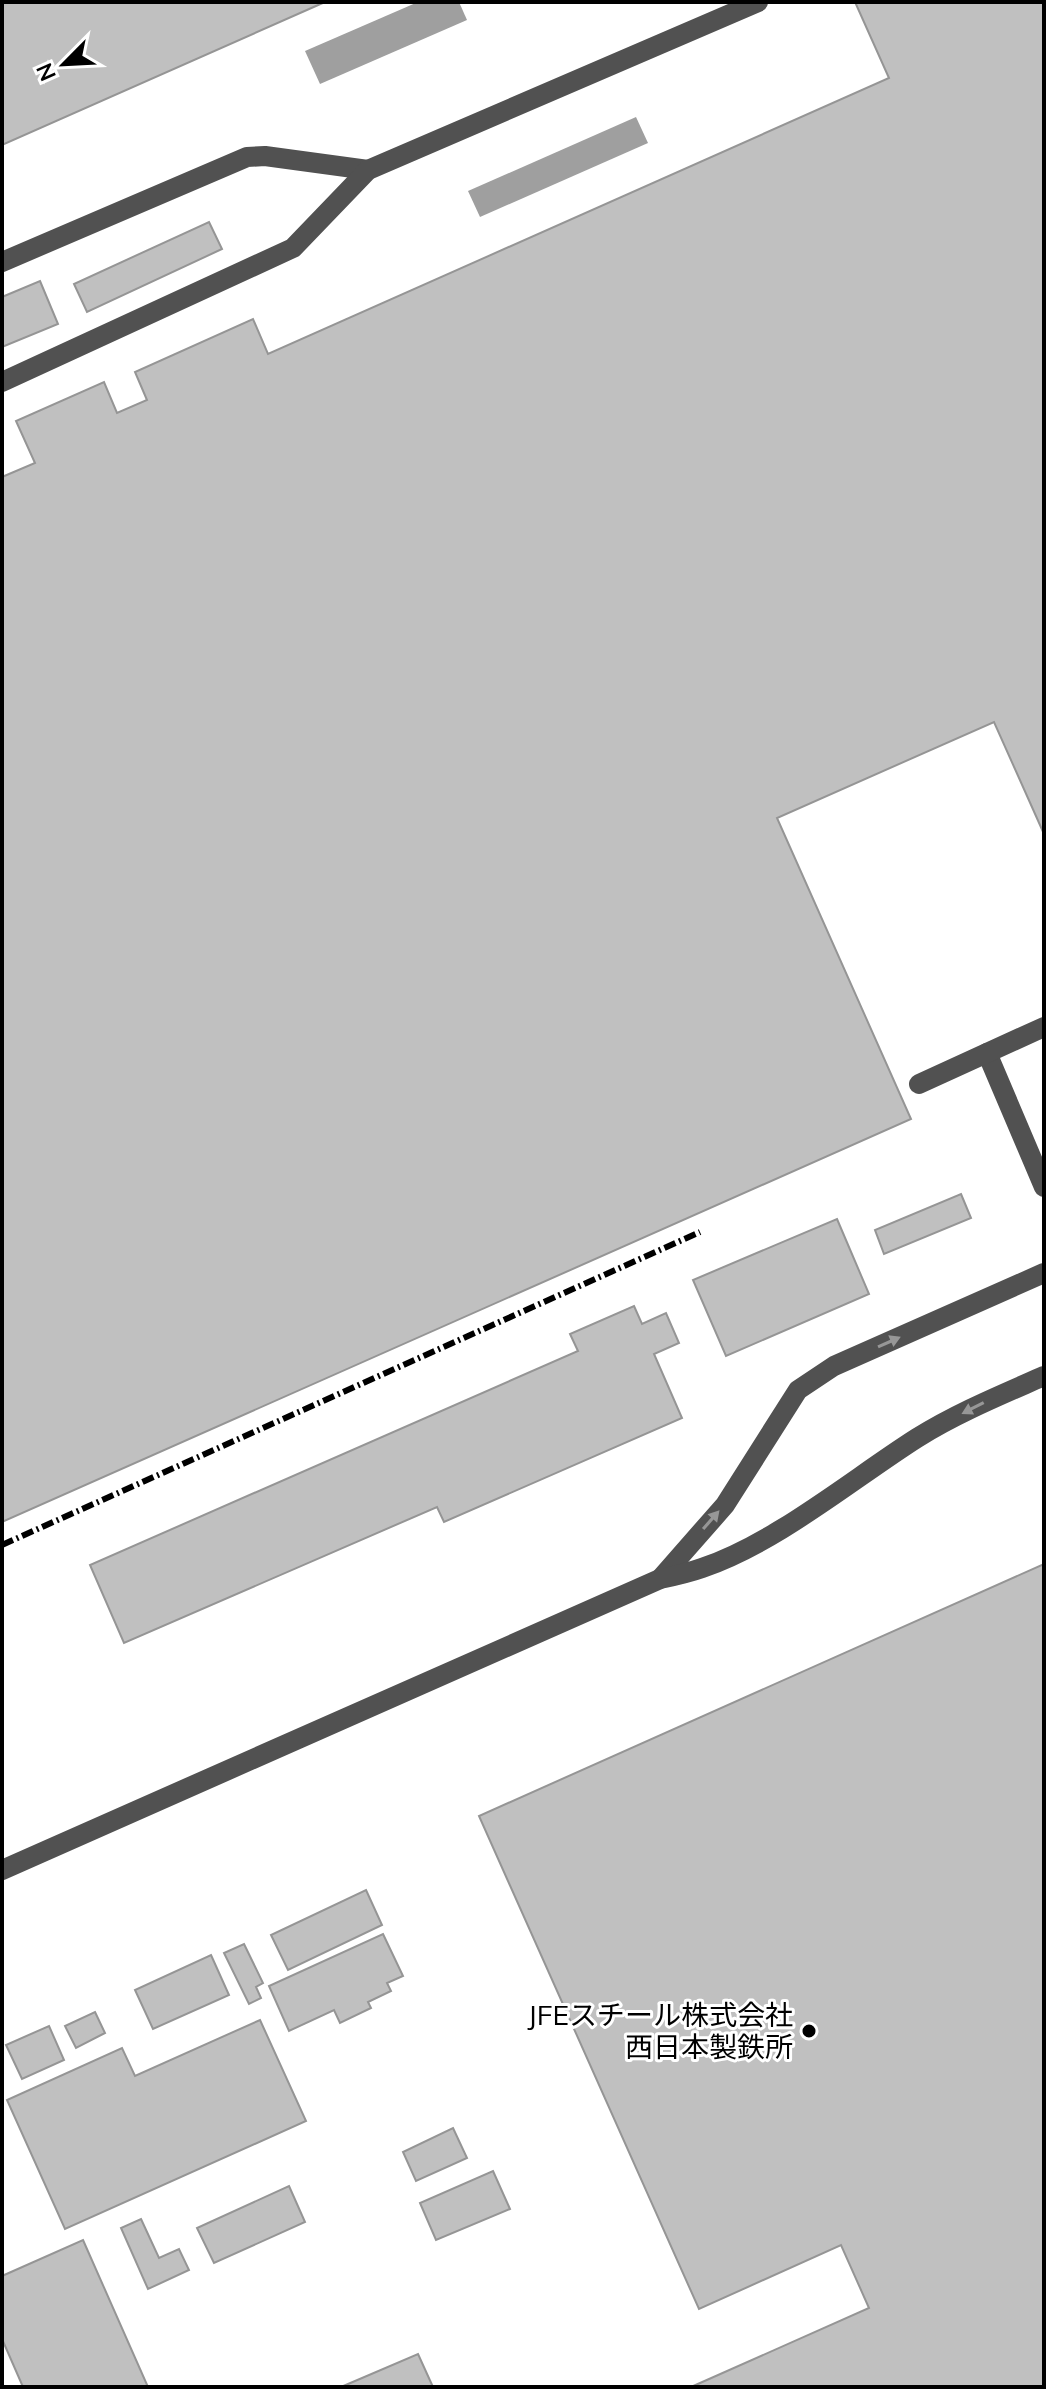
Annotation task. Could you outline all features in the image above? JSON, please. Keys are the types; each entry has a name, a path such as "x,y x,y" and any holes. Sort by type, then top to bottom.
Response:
{"lane":[{"path":"2,382 293,248 368,170 758,2"},
{"path":"2,262 247,157 265,156 368,170"},
{"path":"919,1084 1044,1027"},
{"path":"987,1053 1044,1187"},
{"path":"660,1579 725,1505 798,1390 834,1366 1044,1273"},
{"path":"2,1870 660,1579 703,1568 749,1547 920,1436 982,1403 1044,1376"}],"shaded area":[{"path":"418,2 459,2 467,20 320,84 305,51"},
{"path":"636,117 648,143 480,217 468,191"}],"building":[{"path":"2,2 325,2 2,145"},
{"path":"855,2 1044,2 1044,834 994,722 777,818 911,1119 2,1522 2,477 35,463 16,421 104,382 117,413 147,400 135,372 253,319 268,354 889,78"},
{"path":"209,222 222,249 87,312 74,284"},
{"path":"40,281 58,324 2,347 2,297"},
{"path":"961,1194 971,1218 884,1254 875,1230"},
{"path":"837,1219 869,1294 726,1356 693,1280"},
{"path":"634,1306 642,1324 666,1313 679,1343 654,1354 682,1418 444,1522 437,1507 124,1643 90,1565 578,1351 570,1334"},
{"name":"JFEスチール株式会社 西日本製鉄所","path":"1044,1564 1044,2387 691,2387 869,2308 841,2245 699,2309 479,1816"},
{"path":"366,1890 382,1925 288,1970 271,1935"},
{"path":"383,1934 403,1976 387,1983 391,1991 368,2002 371,2008 340,2023 334,2010 289,2031 269,1986"},
{"path":"244,1944 263,1983 256,1987 261,1998 249,2004 224,1953"},
{"path":"211,1955 229,1995 153,2029 135,1990"},
{"path":"95,2012 105,2033 76,2048 65,2026"},
{"path":"260,2020 306,2121 65,2229 7,2100 122,2048 135,2076"},
{"path":"49,2026 64,2060 22,2079 6,2045"},
{"path":"453,2128 467,2158 416,2181 403,2152"},
{"path":"493,2171 510,2209 436,2240 420,2203"},
{"path":"289,2186 305,2222 214,2263 197,2228"},
{"path":"141,2219 159,2258 179,2249 189,2270 148,2289 121,2228"},
{"path":"83,2240 148,2387 23,2387 2,2339 2,2276"},
{"path":"418,2354 433,2387 341,2387"}],"railway":[{"path":"2,1545 700,1232"}],"place":[{"name":"JFEスチール株式会社 西日本製鉄所","path":"809,2031"}]}
